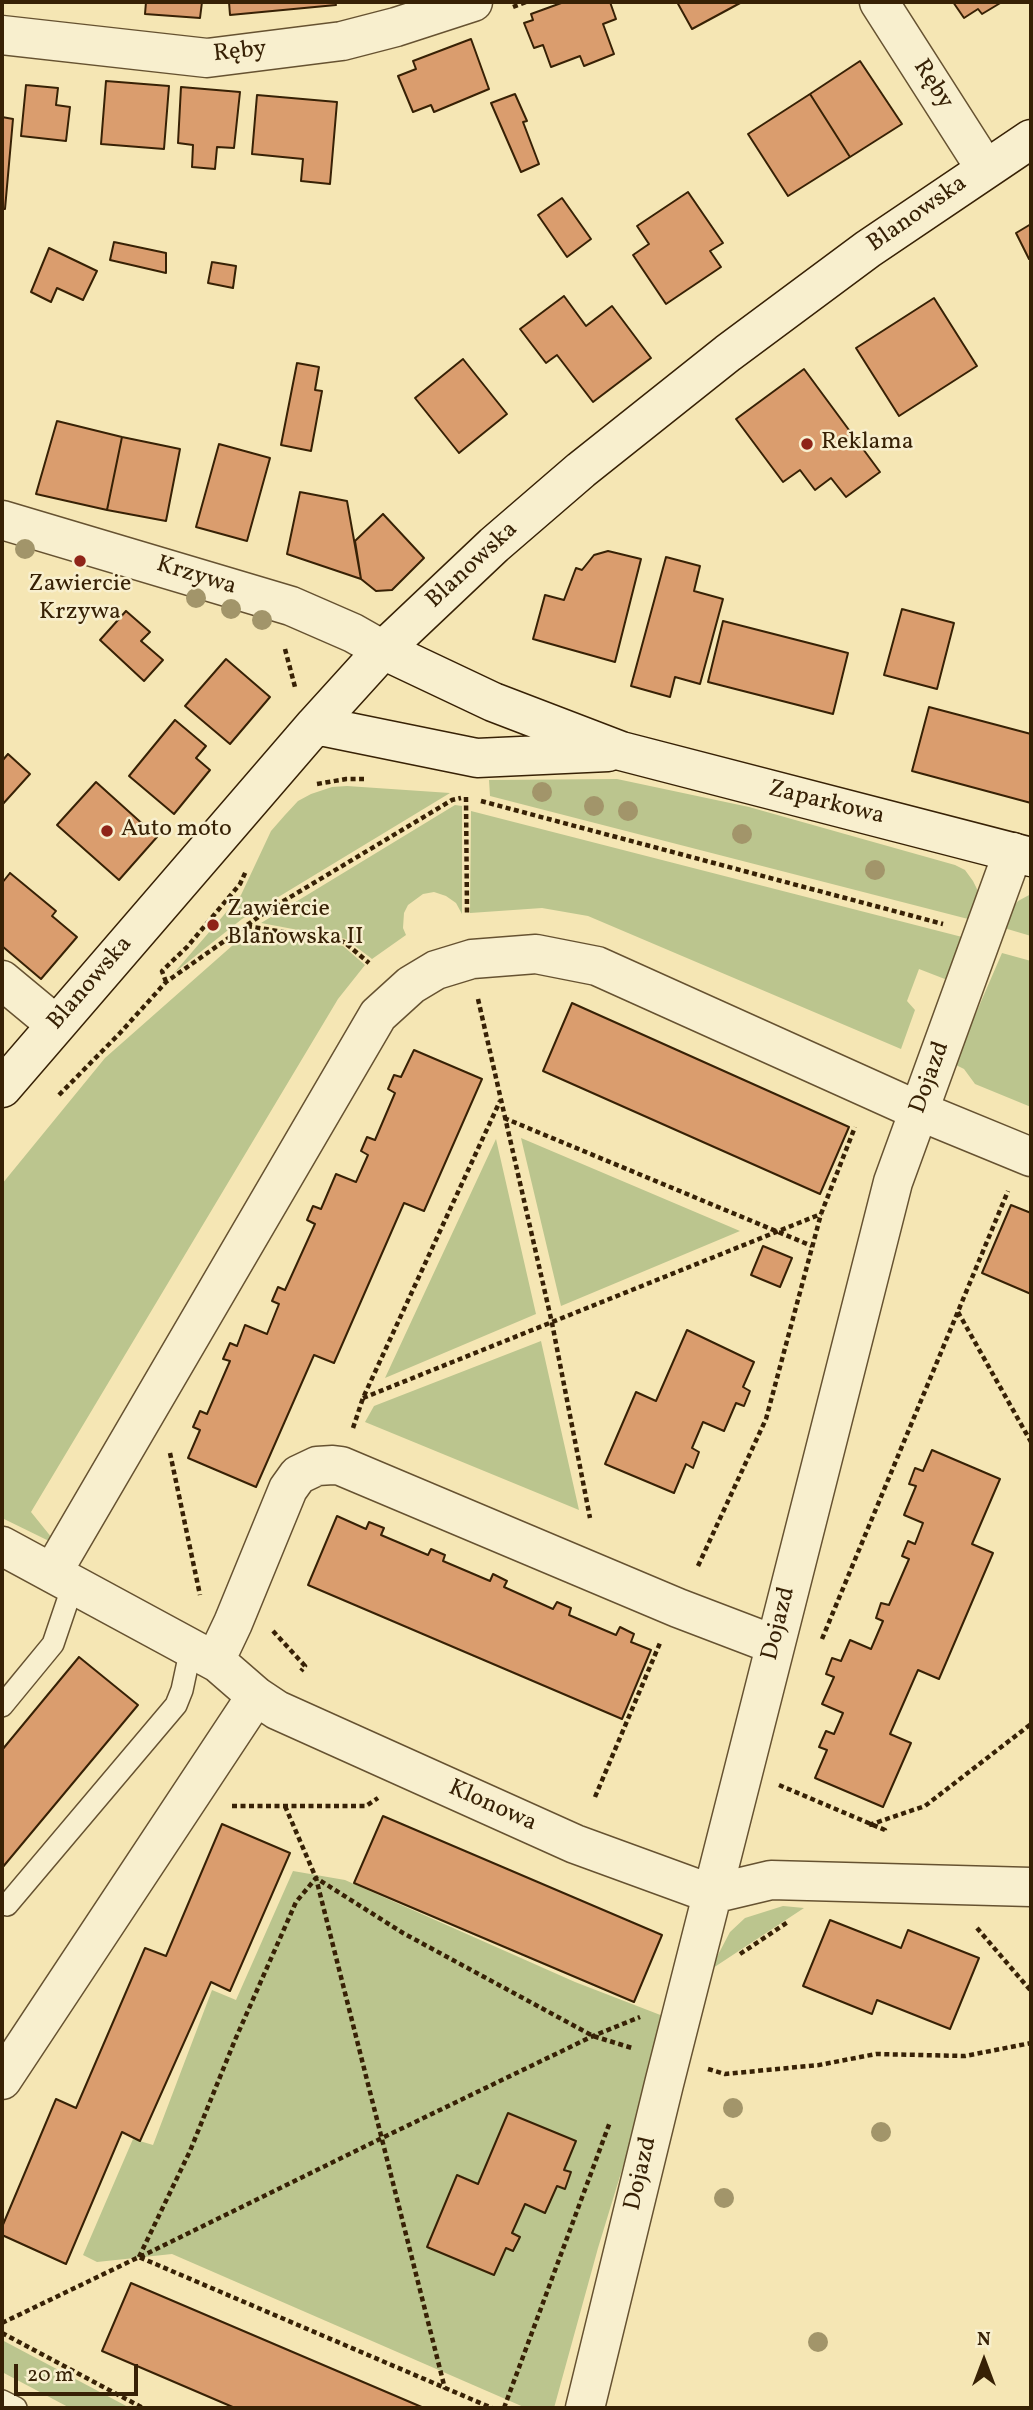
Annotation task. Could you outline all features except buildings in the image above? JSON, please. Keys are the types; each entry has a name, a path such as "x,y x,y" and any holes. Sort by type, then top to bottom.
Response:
{"street":[{"name":"Ręby","path":"2,35 207,58 342,41 473,2"},
{"name":"Ręby","path":"879,2 985,168"},
{"name":"Blanowska","path":"2,1088 315,725 383,650 494,545 652,412 858,257 1031,139"},
{"name":"Krzywa","path":"2,520 291,606 353,633 383,650"},
{"name":"Zaparkowa","path":"383,650 494,702 621,751 1022,855"},
{"name":"Zaparkowa","path":"315,725 477,758 621,751"},
{"name":"Dojazd","path":"585,2408 670,2059 893,1182 983,935 1022,855"},
{"path":"62,1579 378,1015 411,985 436,970 472,959 536,954 597,966 919,1111 1022,1169"},
{"path":"2,980 55,1024"},
{"path":"203,1654 233,1623 288,1489 298,1475 317,1466 341,1466 678,1608 775,1645"},
{"name":"Klonowa","path":"7,1558 62,1579 203,1654 277,1710 329,1735 575,1844 712,1894"},
{"path":"2,2080 256,1696"},
{"path":"712,1894 771,1880 1031,1887"}],"lane":[{"path":"2,1706 53,1644 62,1579"},
{"path":"7,1905 176,1705 203,1654"},
{"path":"2,2401 16,2408"}],"path":[{"path":"316,785 346,779 370,779"},
{"path":"458,792 466,797 983,935"},
{"path":"466,797 467,913"},
{"path":"59,1095 166,982 246,925 453,800 466,797"},
{"path":"166,982 162,971 187,947 240,884 251,860"},
{"path":"246,925 344,942 369,963"},
{"path":"476,988 552,1323 590,1518"},
{"path":"341,1466 363,1398 500,1101"},
{"path":"504,1118 812,1246"},
{"path":"698,1566 766,1419 821,1214 856,1126"},
{"path":"819,1646 957,1311 1022,1169"},
{"path":"363,1398 821,1214"},
{"path":"957,1311 1031,1442"},
{"path":"168,1442 201,1600"},
{"path":"267,1625 305,1666 301,1671"},
{"path":"595,1797 661,1639"},
{"path":"868,1825 925,1806 1031,1724"},
{"path":"776,1783 868,1825 885,1830 885,1833"},
{"path":"223,1806 366,1806 385,1794"},
{"path":"285,1806 316,1878 444,2389"},
{"path":"316,1878 403,1933 593,2036 725,2074 819,2065 876,2054 965,2056 1031,2043"},
{"path":"139,2258 190,2151 296,1902 316,1878"},
{"path":"729,1962 797,1916"},
{"path":"977,1927 1031,1991"},
{"path":"2,2323 593,2036 651,2012"},
{"path":"505,2408 614,2110"},
{"path":"139,2258 492,2408"},
{"path":"2,2333 143,2408"}],"green space":[{"path":"617,779 749,807 955,865 965,870 973,881 978,891 978,905 972,920 490,796 489,780"},
{"path":"332,787 450,793 242,919 174,973 241,895 271,831 285,815 298,801 311,794"},
{"path":"455,805 462,806 462,914 456,903 446,896 434,892 423,894 408,905 404,913 403,928 406,935 372,959 346,939 261,923"},
{"path":"471,811 966,938 950,981 919,969 907,1001 915,1010 901,1049 588,916 542,908 470,913"},
{"path":"1031,894 1031,936 1004,928 1010,911 1018,901"},
{"path":"250,930 343,946 365,965 338,999 31,1512 52,1538 49,1541 2,1518 2,1184 105,1058"},
{"path":"1002,953 1031,961 1031,1107 975,1084 964,1069 954,1064"},
{"path":"521,1138 740,1231 561,1306"},
{"path":"496,1139 536,1314 385,1378"},
{"path":"541,1341 579,1510 365,1422 374,1406"},
{"path":"293,1871 345,1880 575,1982 663,2016 635,2127 554,2408 526,2408 172,2254 97,2262 83,2255 133,2139 153,2145 212,1990 236,2000"},
{"path":"783,1906 804,1908 710,1970 730,1932 745,1918"},
{"path":"2,2340 130,2408 70,2408 2,2372"}],"place":[{"name":"Reklama","path":"807,444"},
{"name":"Zawiercie Krzywa","path":"80,561"},
{"name":"Auto moto","path":"107,831"},
{"name":"Zawiercie Blanowska II","path":"213,925"}]}
